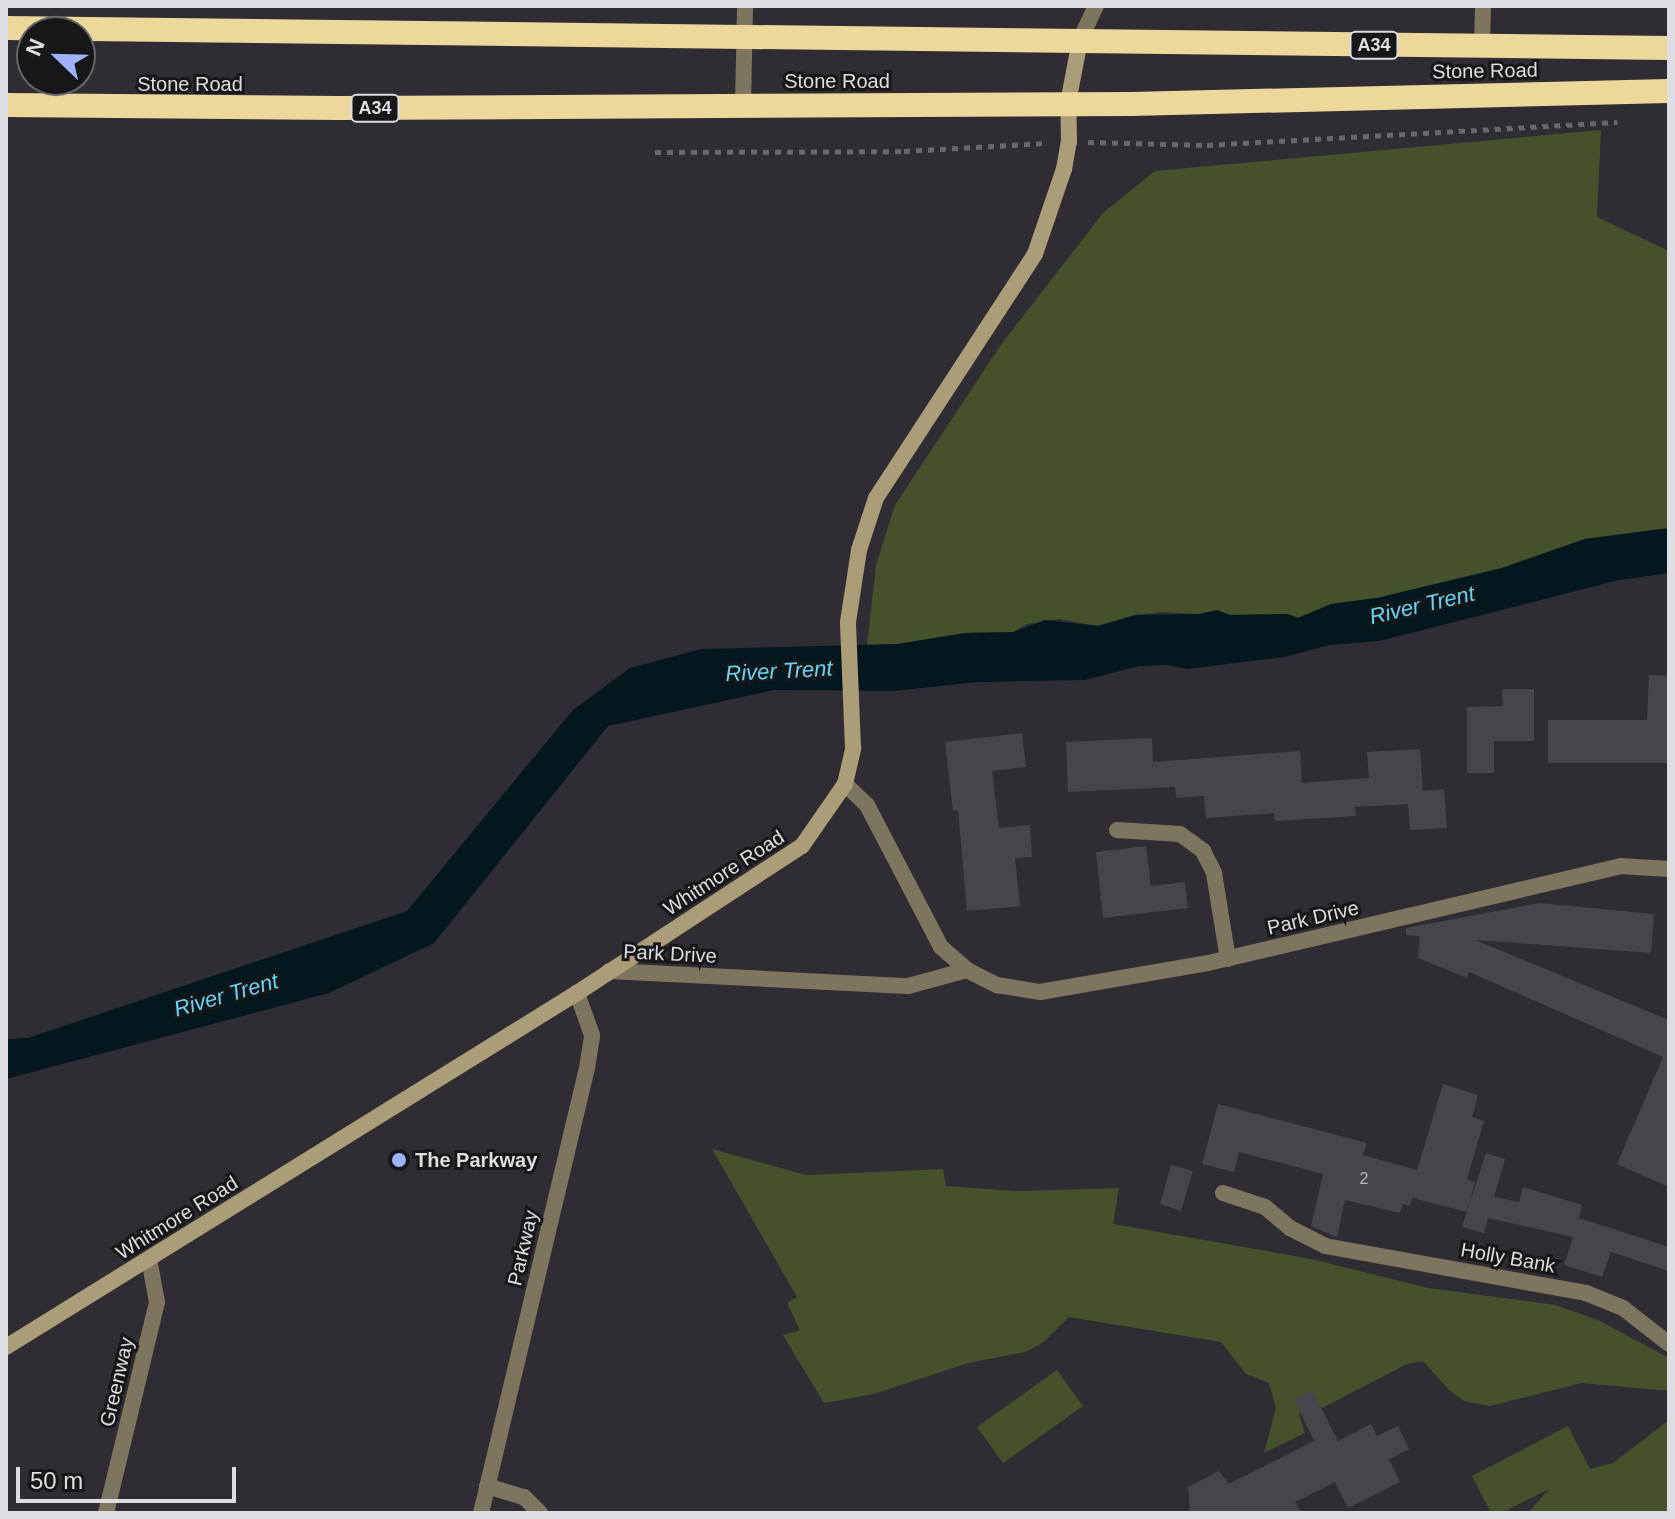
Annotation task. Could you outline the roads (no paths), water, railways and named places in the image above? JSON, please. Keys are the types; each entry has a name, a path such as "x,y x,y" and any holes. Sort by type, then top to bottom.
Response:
{"highway":[{"name":"Stone Road","path":"6,28 1669,48"},
{"name":"Stone Road","path":"6,105 323,108 1068,103 1669,91"}],"main road":[{"name":"Whitmore Road","path":"6,1347 577,993 802,846 845,784 853,748 848,622 859,550 876,498 1035,254 1053,205 1069,142 1068,103 1080,40"}],"street":[{"path":"743,105 745,6"},
{"path":"1080,40 1096,6"},
{"path":"1482,46 1483,6"},
{"name":"Park Drive","path":"845,784 867,805 941,947 967,970 997,985 1040,992 1228,959 1620,866 1669,869"},
{"path":"1117,830 1180,834 1203,851 1214,873 1228,959"},
{"name":"Park Drive","path":"609,971 908,986 967,970"},
{"name":"Parkway","path":"481,1513 587,1068 592,1035 577,993"},
{"name":"Holly Bank","path":"1223,1193 1265,1207 1290,1228 1325,1246 1586,1293 1623,1308 1669,1344"},
{"name":"Greenway","path":"106,1513 157,1302 149,1259"},
{"path":"487,1486 524,1497 540,1513"}],"water":[{"name":"River Trent","path":"1669,528 1669,573 1619,580 1379,641 1329,645 1284,657 1187,669 1169,665 1139,666 1085,680 979,682 893,691 774,690 608,726 434,943 329,993 6,1079 6,1039 28,1038 407,911 573,710 630,668 701,649 898,644 965,633 1013,632 1045,620 1098,626 1135,615 1200,614 1217,610 1230,615 1288,614 1298,618 1331,604 1377,598 1502,568 1585,539"}],"place":[{"name":"The Parkway","path":"399,1160"}]}
